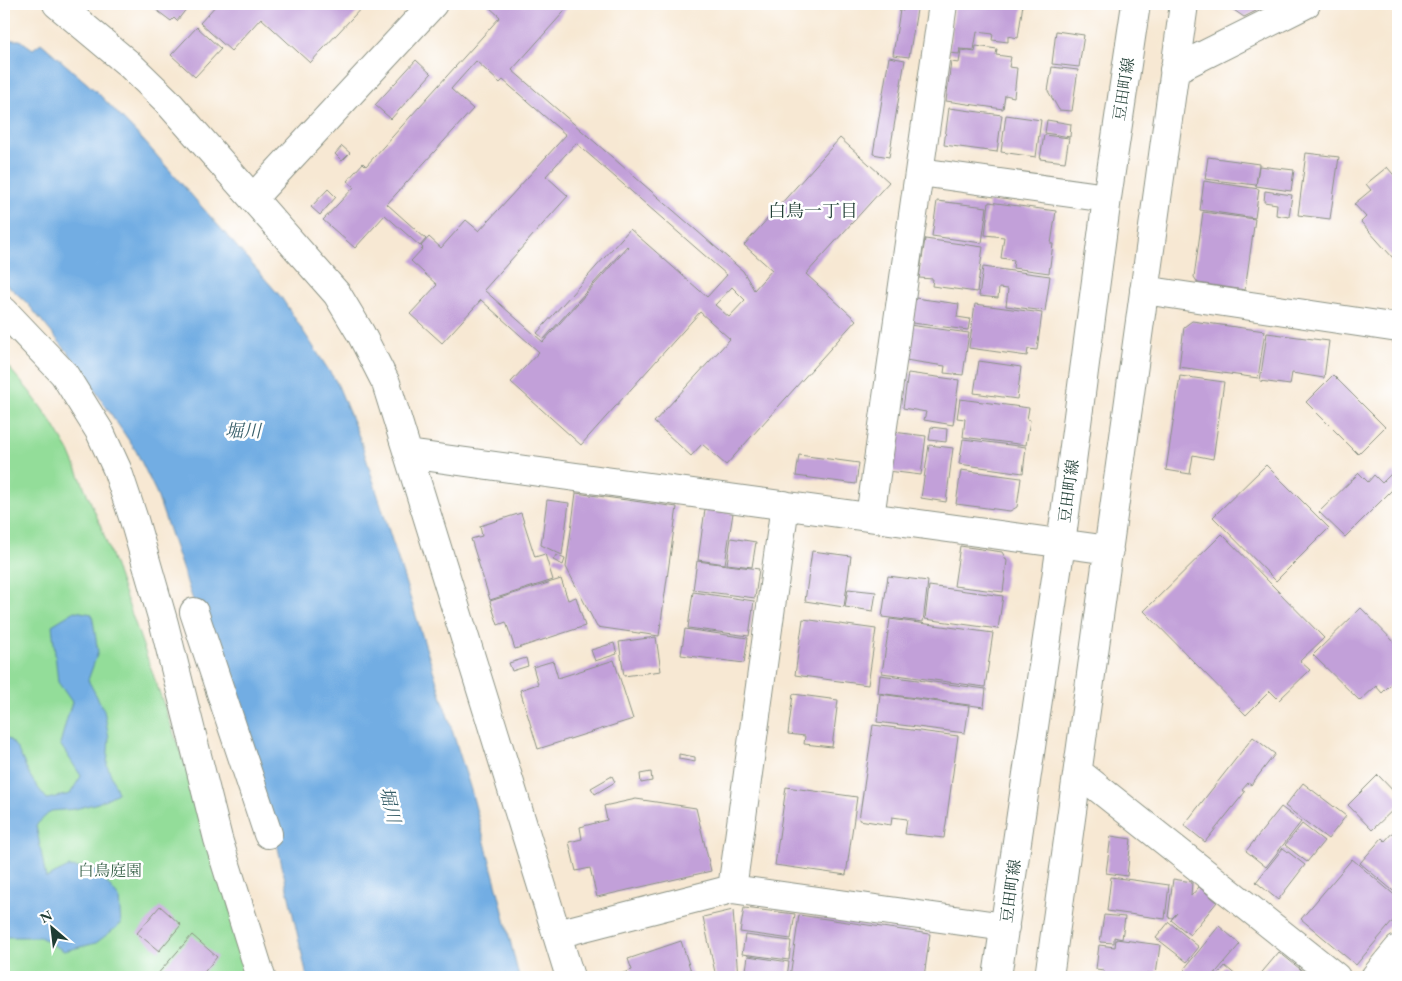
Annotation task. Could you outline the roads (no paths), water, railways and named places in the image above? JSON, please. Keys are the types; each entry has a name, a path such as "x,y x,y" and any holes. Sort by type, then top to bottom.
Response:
{"street":[{"path":"57,4 130,65 166,100 337,294 361,334 386,382 570,977"},
{"path":"253,198 433,4"},
{"path":"870,517 943,4"},
{"name":"豆田町線","path":"997,977 1061,544 1107,198 1136,4"},
{"path":"1049,977 1184,4"},
{"path":"1174,70 1306,4"},
{"path":"920,172 1107,198"},
{"path":"1144,290 1398,328"},
{"path":"4,311 64,374 100,432 118,469 164,624 218,839 261,977"},
{"path":"408,454 1109,550"},
{"path":"732,889 785,505"},
{"path":"194,612 268,834"},
{"path":"1078,772 1336,977"},
{"path":"556,934 732,889 1005,927"},
{"path":"1375,977 1398,949"}],"water":[{"name":"堀川","path":"4,39 20,40 33,49 41,43 98,93 144,141 281,297 337,383 360,439 471,790 519,977 307,977 278,848 156,492 136,451 75,361 27,303 4,282"},
{"path":"75,611 92,614 98,652 88,680 104,710 109,738 107,765 118,793 98,803 75,809 51,811 36,825 46,878 69,867 96,870 119,898 121,924 96,943 64,951 40,937 4,937 4,857 8,807 4,798 4,736 17,748 30,776 47,799 70,794 81,776 60,744 72,702 58,682 52,625"}],"district":[{"name":"白鳥一丁目","path":"813,211"}],"park label":[{"name":"白鳥庭園","path":"110,870"}]}
